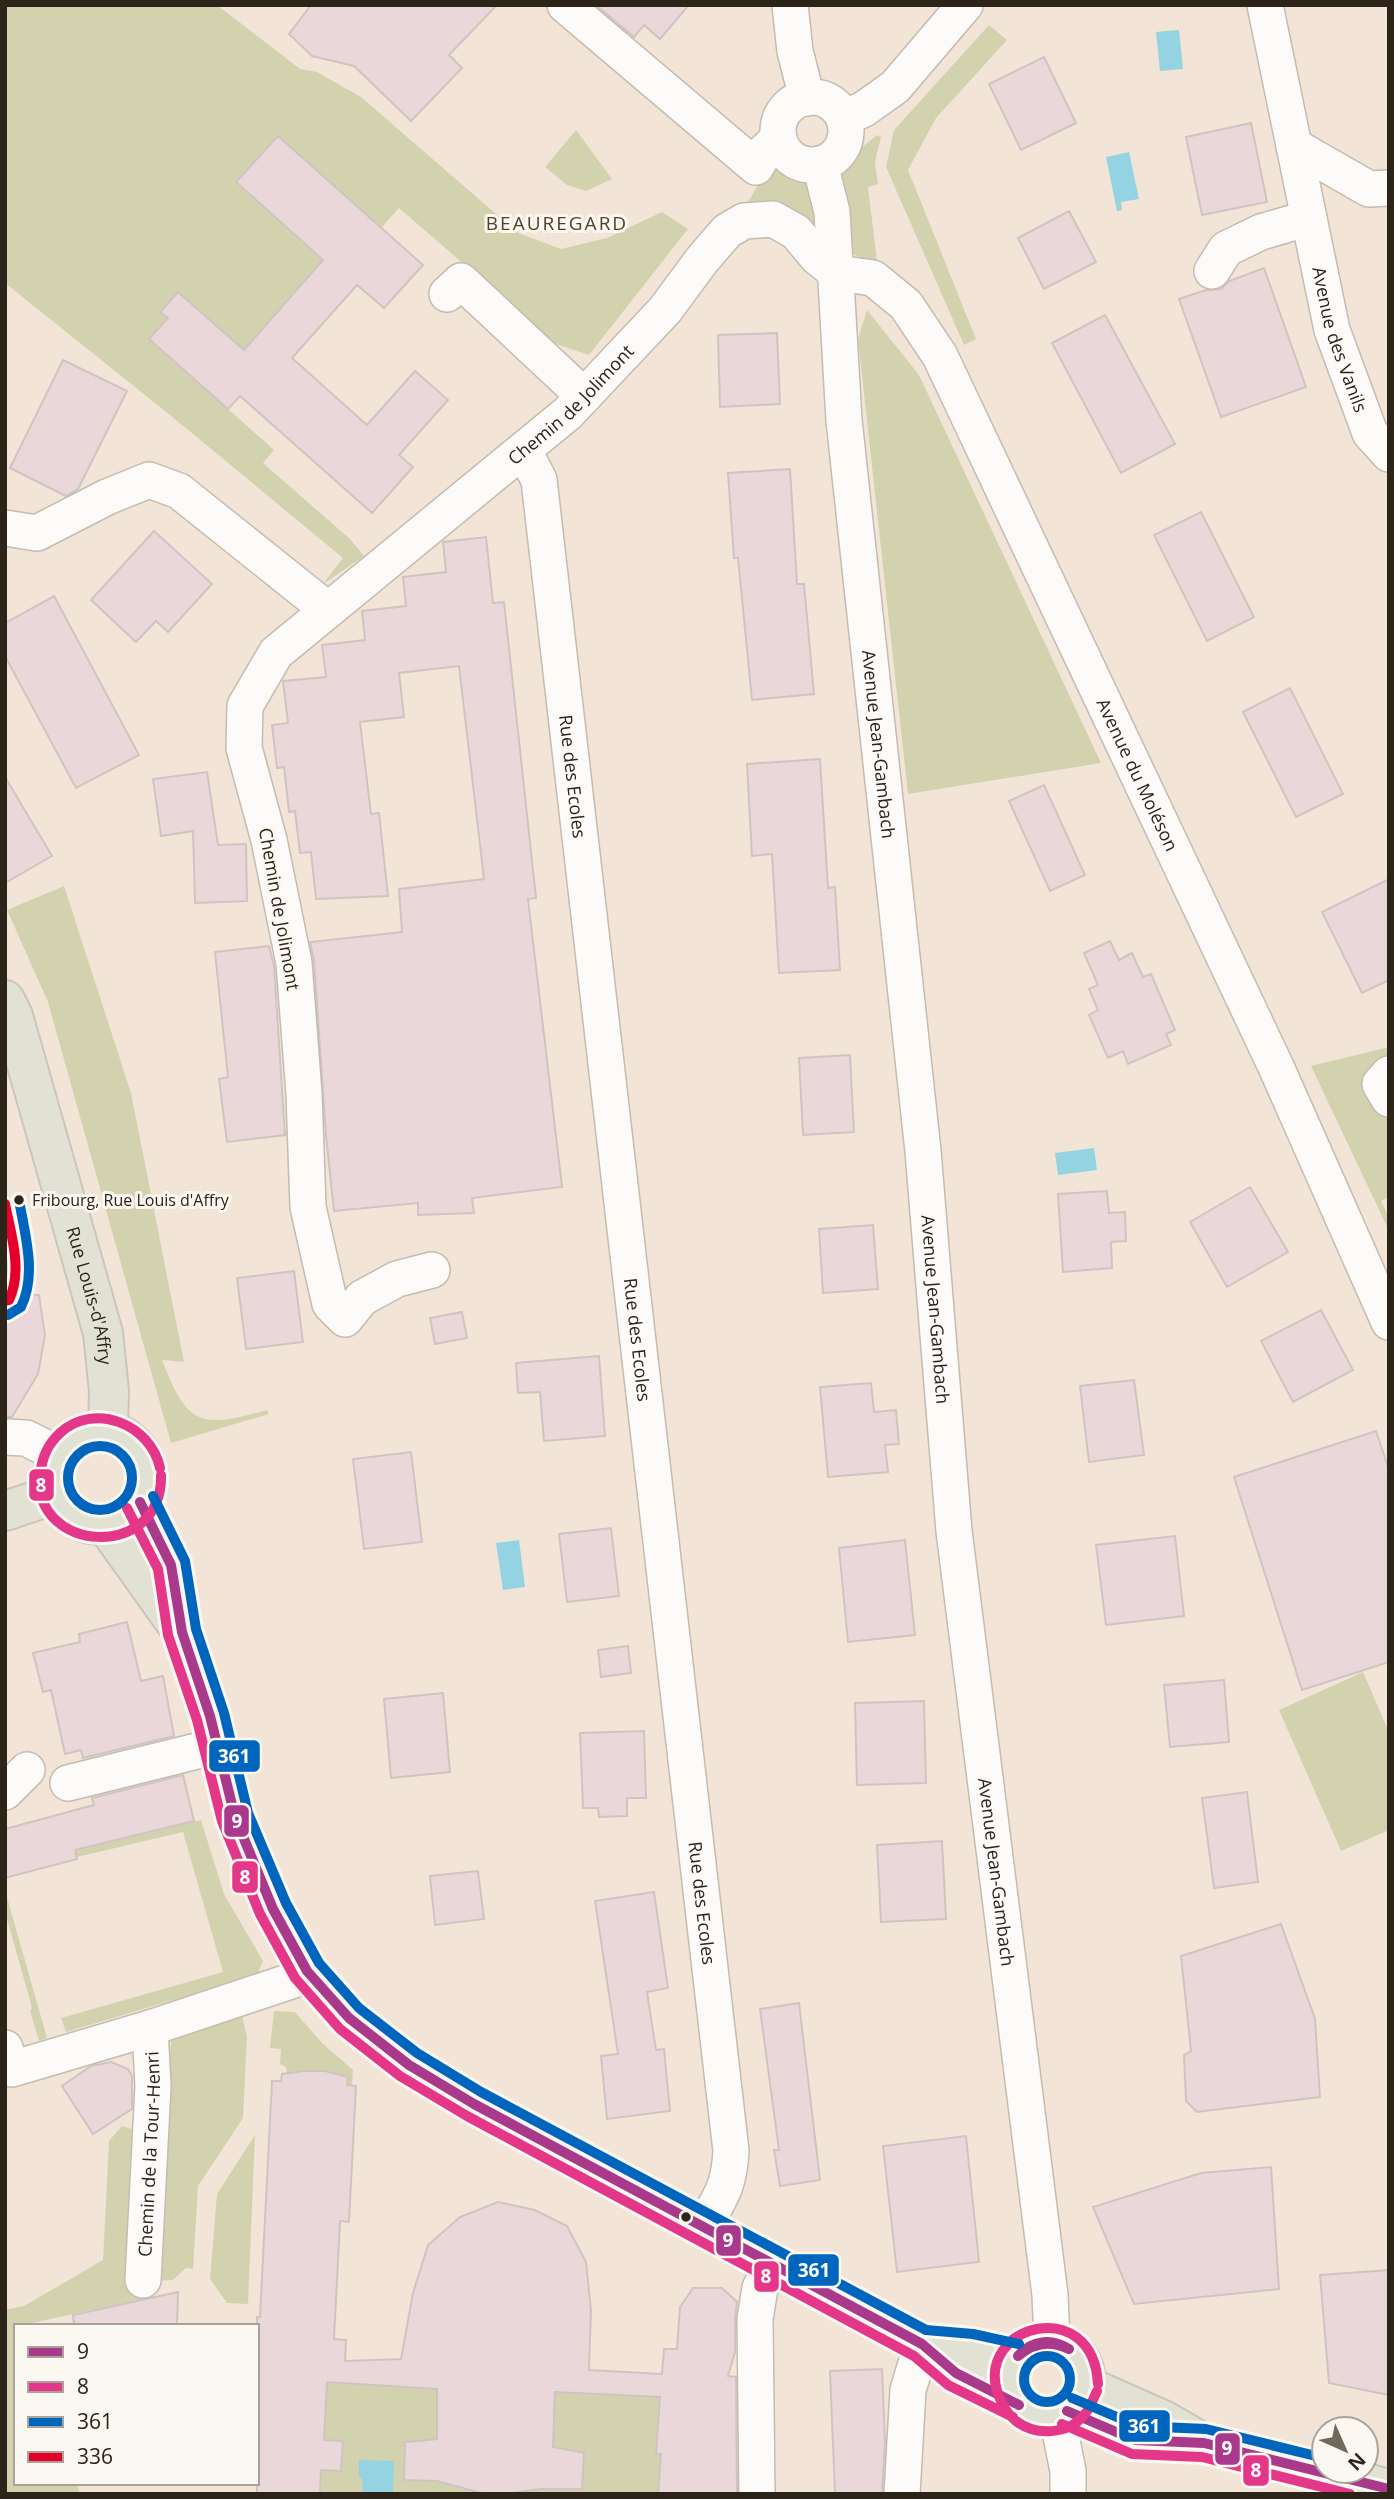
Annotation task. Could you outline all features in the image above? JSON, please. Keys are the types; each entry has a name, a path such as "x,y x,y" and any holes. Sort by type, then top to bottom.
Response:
{"main road":[{"name":"Rue Louis-d'Affry","path":"5,1000 13,1016 103,1333 109,1383 108,1432"},
{"path":"108,1432 129,1441 143,1458 147,1480 140,1502 130,1515 106,1525 90,1524 76,1518 64,1508 56,1494 54,1472 60,1455 70,1442 84,1434 108,1432"},
{"path":"5,1511 56,1494"},
{"path":"140,1502 171,1565 182,1632 210,1716 235,1817 273,1909 307,1971 349,2018 409,2064 474,2105 922,2344 956,2373 1037,2416 1070,2404 1135,2440 1204,2443 1389,2489"},
{"path":"106,1525 182,1632"},
{"path":"1019,2405 1010,2387 1011,2366 1032,2344 1052,2342 1063,2345 1079,2359 1083,2369 1070,2404"},
{"path":"922,2344 970,2348 1016,2358"}],"street":[{"path":"565,5 755,167 766,150 779,138"},
{"path":"790,5 795,51 807,98"},
{"path":"844,118 864,109 895,87 965,5"},
{"name":"Avenue des Vanils","path":"1265,5 1332,330 1370,433 1389,454"},
{"path":"807,98 827,101 837,108 844,118 846,131 841,149 832,159 820,164 806,164 794,160 779,138 779,124 785,112 794,103 807,98"},
{"path":"1294,146 1369,190 1389,188"},
{"name":"Avenue Jean-Gambach","path":"820,164 832,212 844,420 923,1151 954,1531 1050,2295 1052,2342"},
{"path":"1212,271 1226,249 1261,232 1309,218"},
{"name":"Chemin de Jolimont","path":"432,1270 397,1279 362,1298 345,1319 330,1304 308,1208 304,1094 294,963 269,840 244,748 245,706 276,653 568,413 665,310 727,231 744,221 773,219 796,232 817,257 837,273"},
{"name":"Avenue du Moléson","path":"837,273 873,278 906,305 940,356 1272,1057 1389,1322"},
{"path":"447,294 461,281 584,396"},
{"name":"Rue des Ecoles","path":"524,451 539,480 731,2151 730,2176 704,2226"},
{"path":"5,528 37,533 107,497 149,480 179,491 328,610"},
{"path":"1389,1074 1380,1084 1389,1099"},
{"path":"5,1437 26,1438 60,1455"},
{"path":"68,1783 217,1746"},
{"name":"Chemin de la Tour-Henri","path":"5,2048 12,2069 150,2028 294,1980 307,1971"},
{"name":"Chemin de la Tour-Henri","path":"143,2280 153,2086 150,2028"},
{"path":"757,2494 754,2319 760,2288 773,2263"},
{"path":"902,2494 908,2390 922,2344"},
{"path":"1068,2494 1070,2404"}],"green space":[{"path":"5,5 217,5 300,69 317,72 361,97 518,233 561,249 607,238 662,212 688,229 589,355 556,344 399,208 381,228 277,137 236,183 323,260 244,350 179,292 161,312 168,318 150,339 274,450 263,463 350,539 364,556 322,585 343,558 5,283"},
{"path":"989,25 1007,40 936,118 908,170 976,339 964,345 886,167 894,130"},
{"path":"576,130 612,179 586,191 567,185 545,167"},
{"path":"877,135 881,137 875,162 878,184 868,187 877,261 855,255 846,239 837,168"},
{"path":"774,158 813,184 816,231 774,202 748,202"},
{"path":"867,310 919,375 1101,763 908,794 858,339"},
{"path":"64,886 131,1093 184,1362 162,1360 180,1399 199,1417 211,1420 226,1419 267,1410 269,1414 171,1443 48,1002 7,910"},
{"path":"1389,1047 1389,1060 1365,1072 1389,1121 1389,1197 1381,1201 1389,1218 1389,1231 1311,1066"},
{"path":"1363,1672 1389,1732 1389,1830 1341,1851 1279,1710"},
{"path":"201,1820 224,1894 263,1961 257,1975 66,2032 61,2018 223,1972 183,1832 5,1874 5,1868"},
{"path":"5,1890 47,2038 39,2041 5,1912"},
{"path":"274,2011 295,2012 323,2044 353,2070 352,2086 347,2085 347,2077 287,2073 286,2067 280,2064 281,2049 270,2048"},
{"path":"242,2016 247,2036 243,2118 198,2186 193,2269 186,2268 173,2280 159,2281 171,2041"},
{"path":"122,2126 138,2131 142,2299 32,2324 14,2324 14,2485 78,2485 80,2494 5,2494 5,2310 24,2306 103,2260 109,2141"},
{"path":"255,2135 248,2304 227,2303 210,2279 217,2194"},
{"path":"327,2382 437,2389 437,2439 405,2443 404,2479 437,2481 459,2488 500,2494 320,2494"},
{"path":"555,2392 660,2397 656,2454 661,2454 658,2494 504,2494 541,2489 582,2489 584,2453 553,2447"}],"water":[{"path":"1179,30 1183,69 1160,71 1156,32"},
{"path":"1129,152 1139,199 1121,202 1122,210 1117,211 1106,157"},
{"path":"1094,1148 1097,1170 1058,1175 1055,1153"},
{"path":"519,1540 525,1587 503,1590 496,1543"},
{"path":"359,2460 394,2461 393,2494 363,2494"}],"building":[{"path":"311,5 497,5 449,55 462,68 411,121 354,66 312,56 289,34"},
{"path":"596,5 689,5 660,39 644,25 634,37"},
{"path":"1044,57 1076,123 1021,150 989,84"},
{"path":"1251,123 1267,202 1202,215 1186,137"},
{"path":"278,136 423,265 384,308 357,285 292,358 367,425 415,371 448,400 399,455 413,467 372,513 240,396 228,409 149,339 168,318 160,312 178,292 244,350 323,260 236,182"},
{"path":"1069,211 1096,262 1044,289 1018,238"},
{"path":"1264,268 1306,387 1221,417 1179,299 1206,290 1221,289 1229,281"},
{"path":"1105,315 1175,444 1121,473 1052,343"},
{"path":"777,333 780,404 720,407 718,335"},
{"path":"63,360 127,391 78,489 66,496 10,468"},
{"path":"790,469 797,584 804,584 814,694 752,700 738,558 734,558 728,473"},
{"path":"1201,512 1254,617 1207,641 1154,535"},
{"path":"154,531 212,584 168,632 156,621 136,642 91,600"},
{"path":"486,537 493,603 504,602 536,898 528,899 562,1187 472,1198 474,1213 418,1215 418,1203 334,1211 314,961 310,942 402,932 399,889 484,879 459,666 399,673 404,717 360,722 371,814 379,813 388,896 316,899 311,852 300,853 295,811 289,812 284,767 277,768 272,725 288,723 283,681 326,677 322,645 365,640 362,611 406,606 403,577 446,572 443,542"},
{"path":"54,596 139,755 76,788 5,656 5,623"},
{"path":"1290,688 1343,794 1296,817 1243,712"},
{"path":"820,759 828,888 835,887 840,970 779,973 772,854 752,856 747,764"},
{"path":"207,772 218,845 246,844 247,901 195,903 193,831 161,836 153,779"},
{"path":"5,777 52,856 5,883"},
{"path":"1044,785 1085,875 1050,891 1009,801"},
{"path":"1389,879 1389,980 1362,993 1322,912"},
{"path":"1110,941 1119,960 1132,953 1143,977 1151,974 1175,1030 1166,1034 1171,1045 1128,1064 1123,1051 1108,1058 1089,1015 1098,1010 1089,989 1098,985 1084,953"},
{"path":"269,946 274,966 285,1135 227,1142 219,1079 228,1077 215,952"},
{"path":"850,1055 854,1132 803,1135 799,1058"},
{"path":"1250,1187 1288,1252 1227,1287 1190,1222"},
{"path":"1107,1191 1109,1213 1125,1212 1126,1241 1111,1242 1112,1268 1063,1272 1058,1194"},
{"path":"17,1223 32,1295 39,1295 45,1335 38,1374 12,1417 5,1417 5,1224"},
{"path":"873,1225 878,1289 823,1293 819,1229"},
{"path":"294,1271 303,1342 246,1349 237,1278"},
{"path":"1321,1310 1353,1370 1293,1402 1261,1341"},
{"path":"462,1312 467,1338 435,1344 430,1318"},
{"path":"599,1356 605,1436 544,1441 540,1392 518,1393 516,1363"},
{"path":"1134,1380 1144,1455 1089,1462 1080,1386"},
{"path":"871,1383 874,1412 896,1410 899,1444 885,1445 888,1472 828,1477 820,1387"},
{"path":"1376,1431 1389,1470 1389,1662 1302,1690 1234,1477"},
{"path":"411,1452 422,1542 364,1549 353,1459"},
{"path":"611,1528 619,1596 567,1602 559,1534"},
{"path":"1175,1536 1184,1616 1106,1625 1096,1545"},
{"path":"905,1540 915,1635 848,1642 839,1548"},
{"path":"127,1622 141,1681 163,1676 174,1736 83,1758 81,1750 65,1754 51,1690 43,1692 33,1653 80,1642 79,1634"},
{"path":"628,1646 631,1673 601,1677 598,1650"},
{"path":"1224,1680 1229,1742 1170,1747 1164,1685"},
{"path":"443,1693 450,1772 391,1778 384,1699"},
{"path":"924,1701 926,1783 857,1785 855,1703"},
{"path":"644,1731 646,1798 627,1798 627,1816 599,1817 598,1808 583,1808 580,1733"},
{"path":"183,1775 194,1821 75,1850 77,1859 5,1878 5,1829 94,1805 92,1798"},
{"path":"1247,1792 1258,1882 1214,1888 1202,1798"},
{"path":"942,1841 946,1919 881,1922 877,1845"},
{"path":"478,1871 484,1919 435,1925 430,1876"},
{"path":"654,1892 668,1988 647,1992 656,2050 664,2049 670,2111 607,2119 601,2056 618,2054 595,1901"},
{"path":"1281,1924 1315,2019 1320,2097 1197,2112 1186,2101 1184,2055 1191,2051 1181,1956"},
{"path":"799,2003 820,2180 780,2186 774,2150 779,2150 760,2009"},
{"path":"111,2062 128,2069 132,2076 132,2109 93,2134 62,2086 91,2066"},
{"path":"325,2071 348,2077 347,2085 356,2086 349,2222 340,2221 334,2339 346,2340 345,2361 401,2359 413,2293 428,2245 460,2217 498,2202 535,2210 567,2226 586,2262 591,2310 589,2370 662,2374 664,2349 677,2349 680,2307 693,2288 722,2288 737,2302 735,2352 728,2376 736,2377 737,2494 658,2494 661,2454 656,2454 660,2397 555,2392 553,2447 584,2453 582,2489 481,2493 437,2481 404,2480 405,2442 437,2439 437,2389 327,2382 324,2440 343,2441 341,2471 321,2470 320,2494 257,2494 257,2317 260,2317 272,2081 281,2081 282,2074"},
{"path":"966,2136 979,2262 897,2272 883,2146"},
{"path":"1271,2167 1279,2289 1134,2304 1093,2207 1201,2173"},
{"path":"1389,2270 1389,2395 1329,2383 1320,2275"},
{"path":"178,2292 177,2324 74,2324 73,2315"},
{"path":"882,2369 885,2441 882,2494 835,2494 830,2371"}],"tunnel":[{"path":"5,1203 15,1267 13,1291 9,1300 5,1301"}],"transit line":[{"name":"361","path":"8,1315 21,1307 28,1281 28,1254 19,1200"},
{"name":"336","path":"5,1204 15,1265 13,1289 9,1300 5,1301"},
{"name":"8","path":"160,1468 155,1453 146,1440 134,1430 120,1422 89,1419 60,1433 48,1447 40,1475 43,1501 56,1520 75,1532 98,1537 121,1534 142,1523 156,1503 161,1475"},
{"name":"361","path":"100,1446 118,1452 126,1460 132,1478 126,1496 118,1504 100,1510 82,1504 74,1496 68,1478 74,1460 82,1452 100,1446"},
{"name":"361","path":"153,1496 185,1561 196,1629 224,1713 248,1813 286,1903 319,1963 359,2008 417,2053 481,2092 926,2330 973,2334 1019,2344"},
{"name":"9","path":"140,1502 171,1565 182,1632 210,1716 235,1817 273,1909 307,1971 349,2018 409,2065 474,2104 922,2344 956,2373 1019,2405"},
{"name":"8","path":"127,1508 158,1569 168,1635 197,1720 222,1821 260,1914 295,1978 340,2029 400,2076 467,2116 914,2356 948,2385 1013,2417"},
{"name":"8","path":"1097,2391 1090,2407 1077,2422 1060,2430 1032,2429 1016,2421 1005,2409 998,2394 995,2370 1003,2351 1018,2337 1037,2329 1058,2329 1077,2337 1091,2355 1098,2384"},
{"name":"9","path":"1018,2356 1029,2347 1042,2342 1055,2343 1069,2349"},
{"name":"9","path":"1018,2356 1036,2345 1043,2344 1056,2344 1069,2349"},
{"name":"361","path":"1047,2356 1063,2363 1070,2379 1063,2395 1047,2402 1031,2395 1024,2379 1031,2363 1047,2356"},
{"name":"361","path":"1072,2398 1138,2426 1206,2429 1310,2455"},
{"name":"9","path":"1067,2411 1135,2440 1204,2443 1389,2489"},
{"name":"8","path":"1062,2424 1132,2454 1202,2457 1350,2494"}],"place":[{"name":"Fribourg, Rue Louis d'Affry","path":"19,1200"}],"district":[{"name":"BEAUREGARD","path":"557,223"}]}
